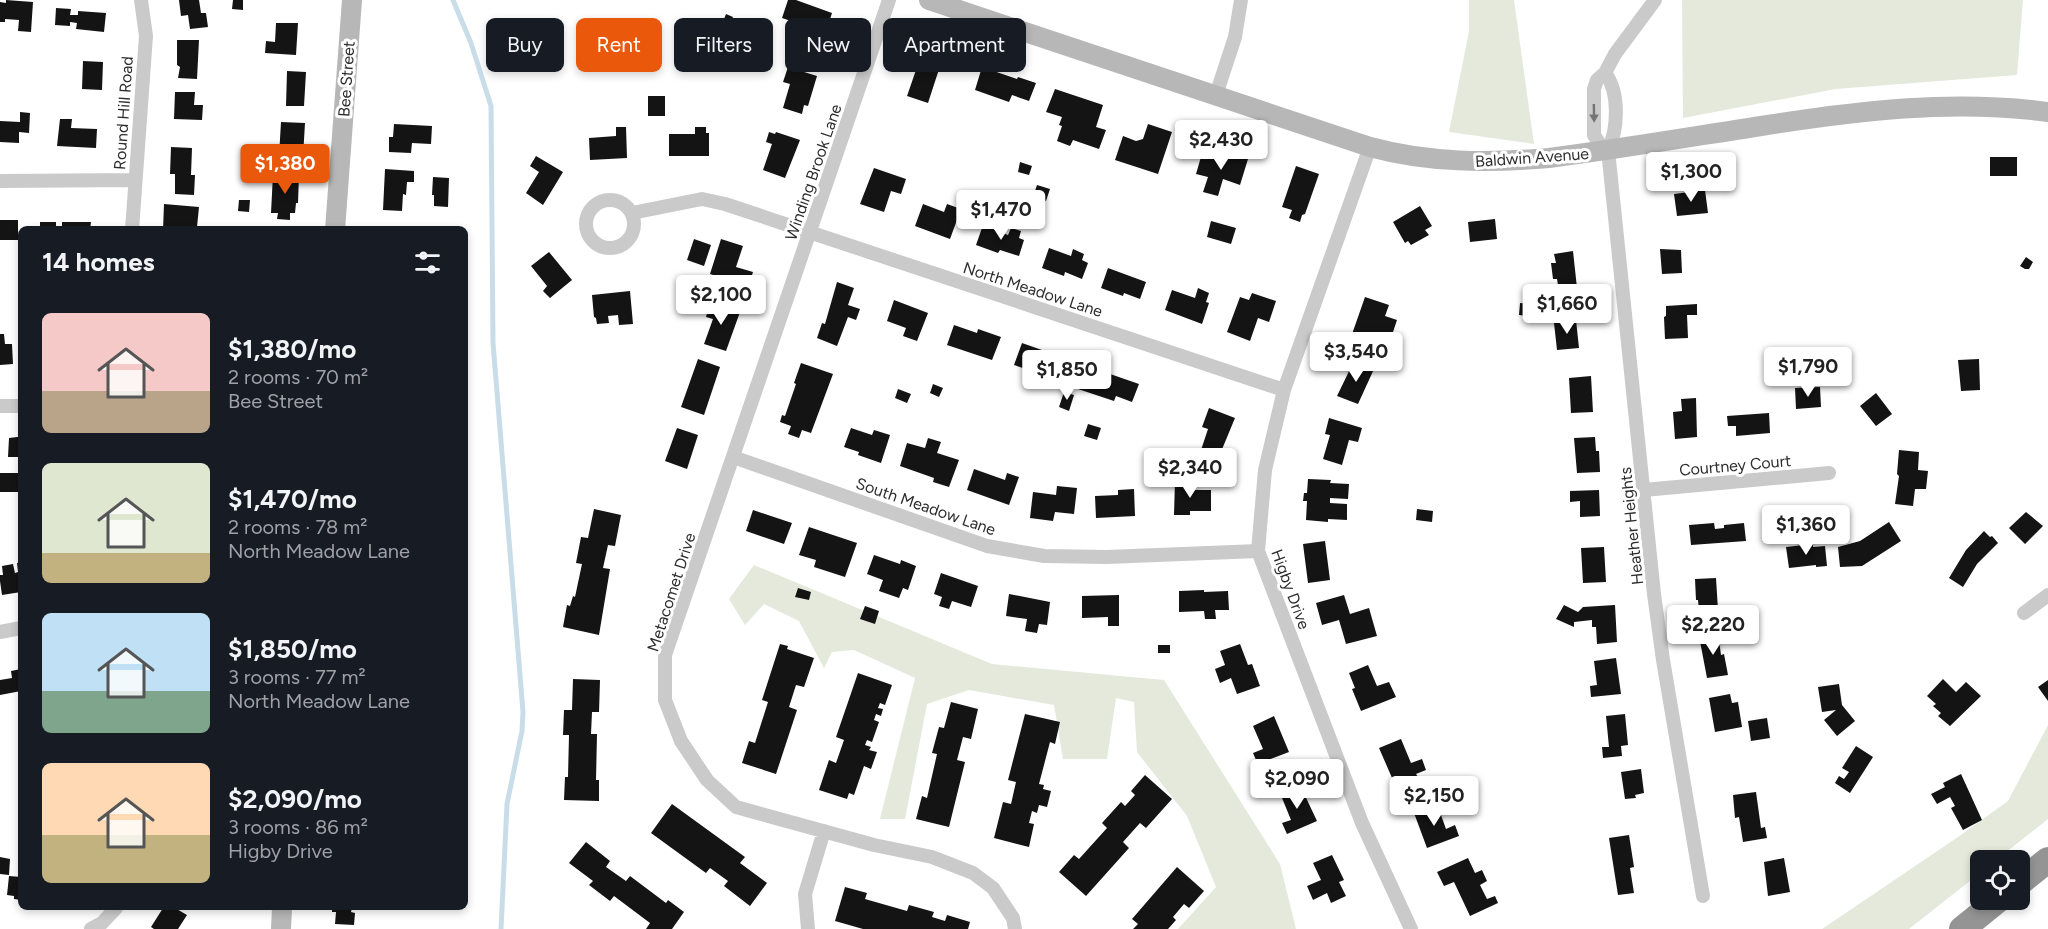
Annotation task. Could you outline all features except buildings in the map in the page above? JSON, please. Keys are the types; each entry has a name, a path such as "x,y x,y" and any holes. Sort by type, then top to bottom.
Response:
{"highway":[{"path":"2030,874 2048,860"},
{"path":"1962,929 1986,910"}],"street":[{"name":"Round Hill Road","path":"132,226 146,36 141,0"},
{"name":"Bee Street","path":"335,226 352,0"},
{"name":"Winding Brook Lane","path":"733,457 889,0"},
{"name":"Baldwin Avenue","path":"929,0 1371,147 1419,157 1485,162 1538,159 1880,110 1975,107 2048,112"},
{"path":"1216,95 1235,37 1241,0"},
{"path":"1605,74 1612,86 1617,125 1614,139 1608,150 1599,143 1594,135 1594,89 1597,80 1605,74 1615,54 1655,0"},
{"name":"Higby Drive","path":"1371,147 1284,390 1265,470 1258,552 1362,823 1411,929"},
{"name":"Heather Heights","path":"1608,150 1662,660 1703,897"},
{"path":"0,181 135,180"},
{"name":"North Meadow Lane","path":"632,213 702,199 725,204 1284,390"},
{"path":"0,405 18,406"},
{"name":"South Meadow Lane","path":"733,457 987,546 1044,556 1107,557 1258,552"},
{"name":"Metacomet Drive","path":"733,457 665,655 665,700 681,741 707,780 736,807 932,857 973,873 993,888 1013,918 1015,929"},
{"name":"Courtney Court","path":"1644,490 1829,473"},
{"path":"2024,613 2048,595"},
{"path":"0,632 18,629"},
{"path":"808,929 806,894 824,831"},
{"path":"91,929 102,923 114,910"},
{"path":"281,929 282,910"}],"shaded area":[{"path":"1469,0 1514,0 1534,144 1449,132 1469,31"},
{"path":"1682,0 2023,0 2017,75 1836,89 1683,118"},
{"path":"754,565 992,664 1164,680 1280,864 1296,929 1178,929 1216,887 1187,816 1137,752 1134,702 1116,698 1107,759 1063,759 1054,705 969,690 927,704 905,819 880,819 915,678 854,650 832,652 824,668 799,621 764,604 745,625 729,599"},
{"path":"2048,725 2048,819 2009,850 1970,850 1970,881 1909,929 1822,929 1958,837 2008,801"}],"waterway":[{"path":"453,0 471,43 491,106 493,343 523,712 522,731 507,804 501,929"}]}
